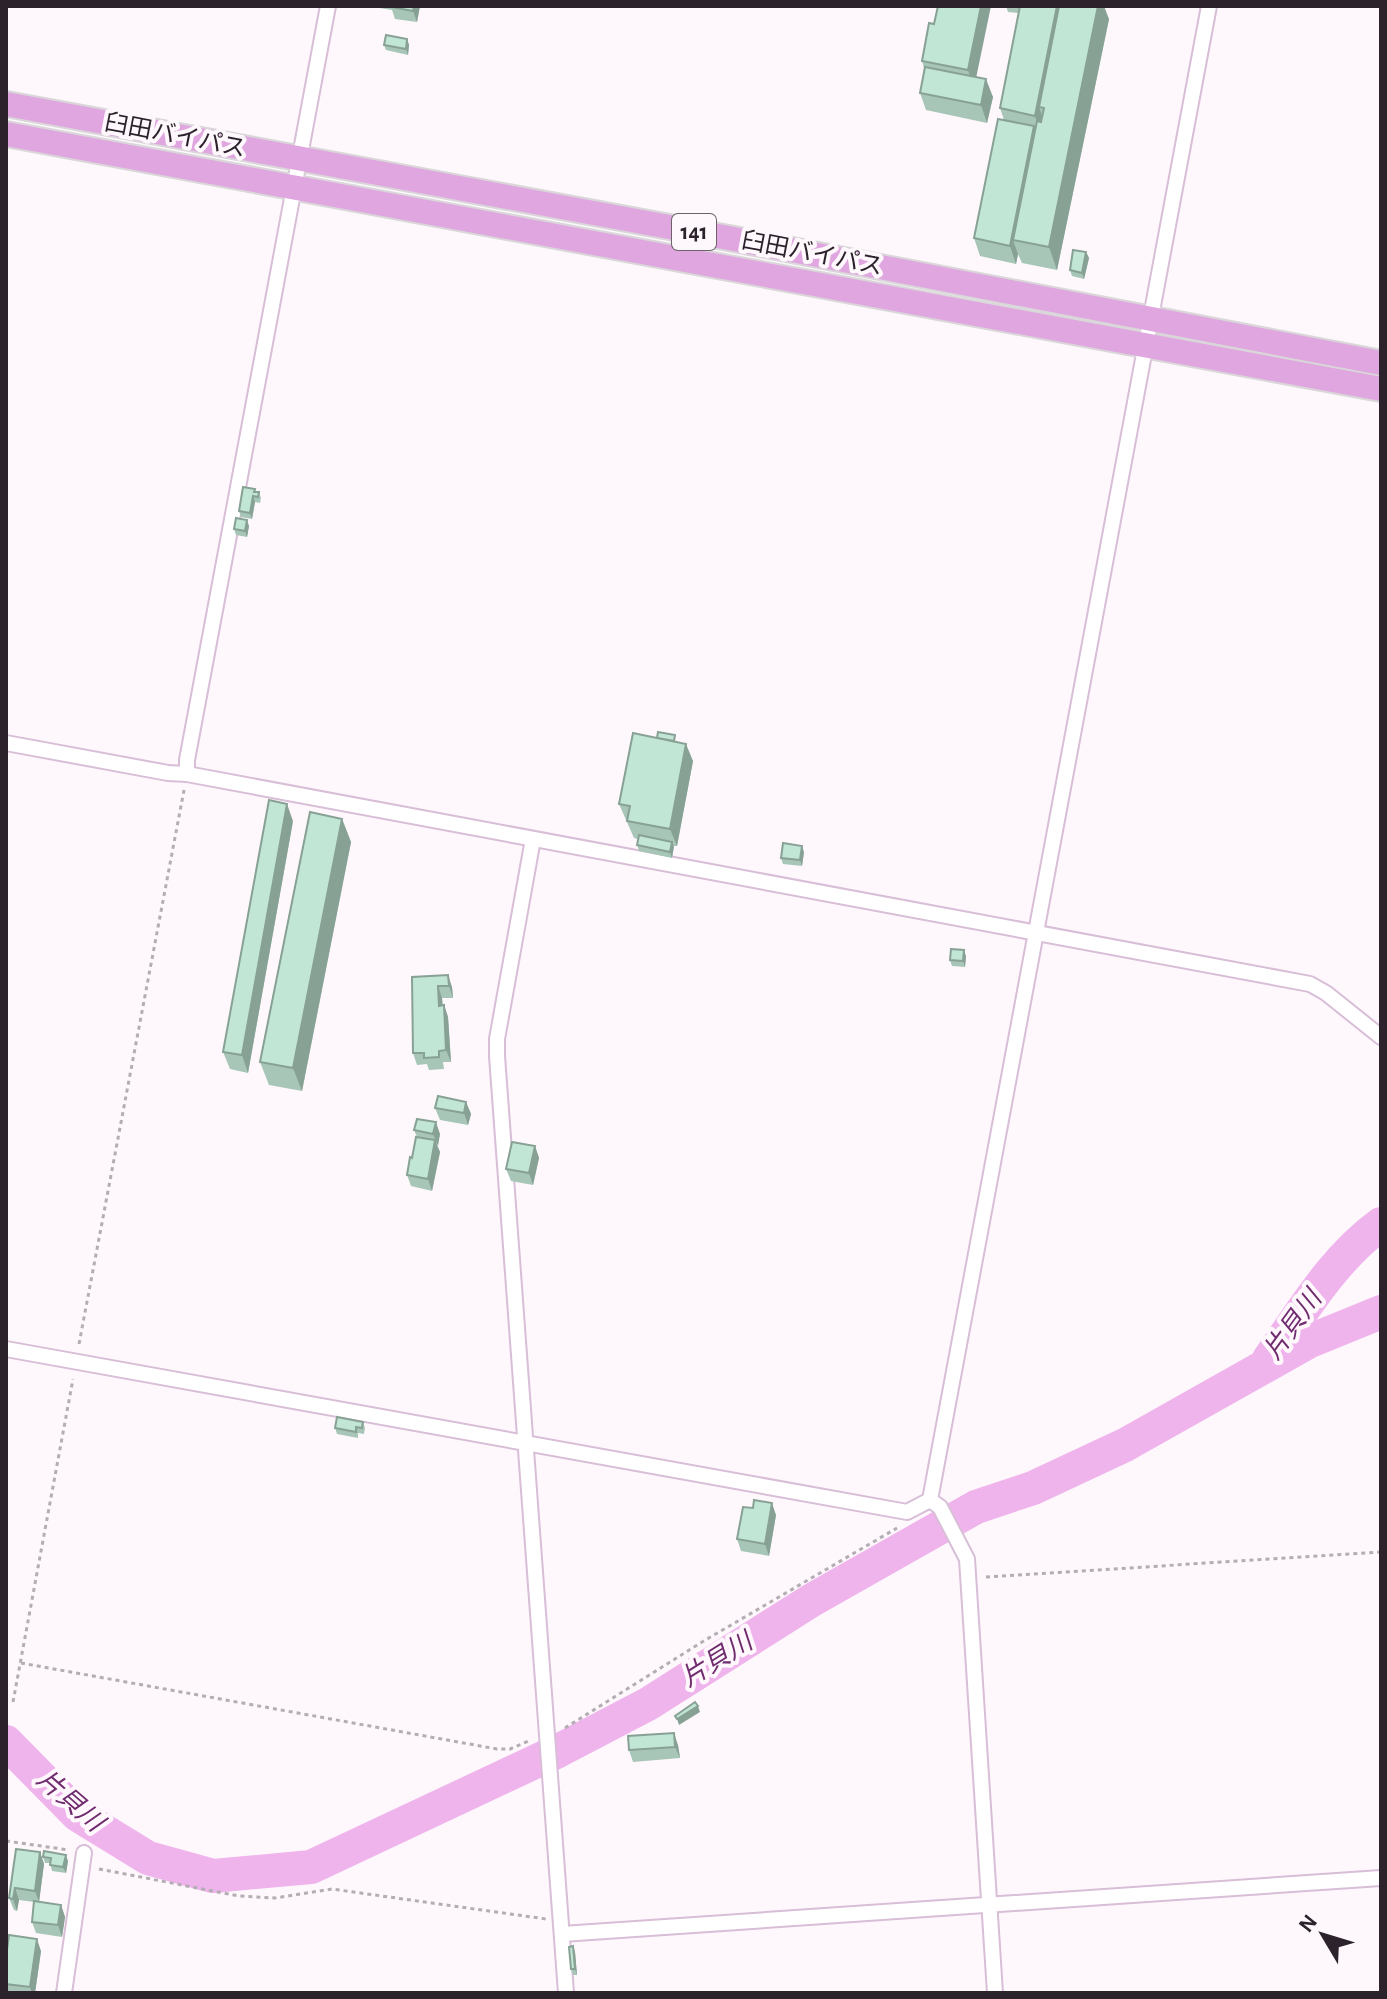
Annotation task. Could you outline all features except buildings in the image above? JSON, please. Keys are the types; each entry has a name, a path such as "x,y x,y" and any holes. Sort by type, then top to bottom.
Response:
{"highway":[{"name":"臼田バイパス","path":"6,104 1381,363"},
{"name":"臼田バイパス","path":"6,134 1381,389"}],"street":[{"path":"187,774 328,6"},
{"path":"995,1993 969,1578 965,1552 935,1504 1036,934 1209,6"},
{"path":"6,743 187,774 1310,984 1381,1037"},
{"path":"533,839 497,1039 497,1056 566,1993"},
{"path":"6,1349 907,1512 935,1504"},
{"path":"64,1993 83,1859"},
{"path":"562,1927 1381,1878"}],"path":[{"path":"13,1702 187,774"},
{"path":"21,1663 510,1749 560,1731 702,1642 899,1526"},
{"path":"969,1578 1381,1552"},
{"path":"6,1841 239,1896 275,1898 332,1889 562,1927"}],"waterway":[{"name":"片貝川","path":"1269,1359 1333,1269 1381,1224"},
{"name":"片貝川","path":"6,1742 78,1815 148,1858 213,1876 311,1867 558,1751 648,1704 812,1600 976,1507 1033,1488 1125,1445 1310,1341 1381,1312"}]}
